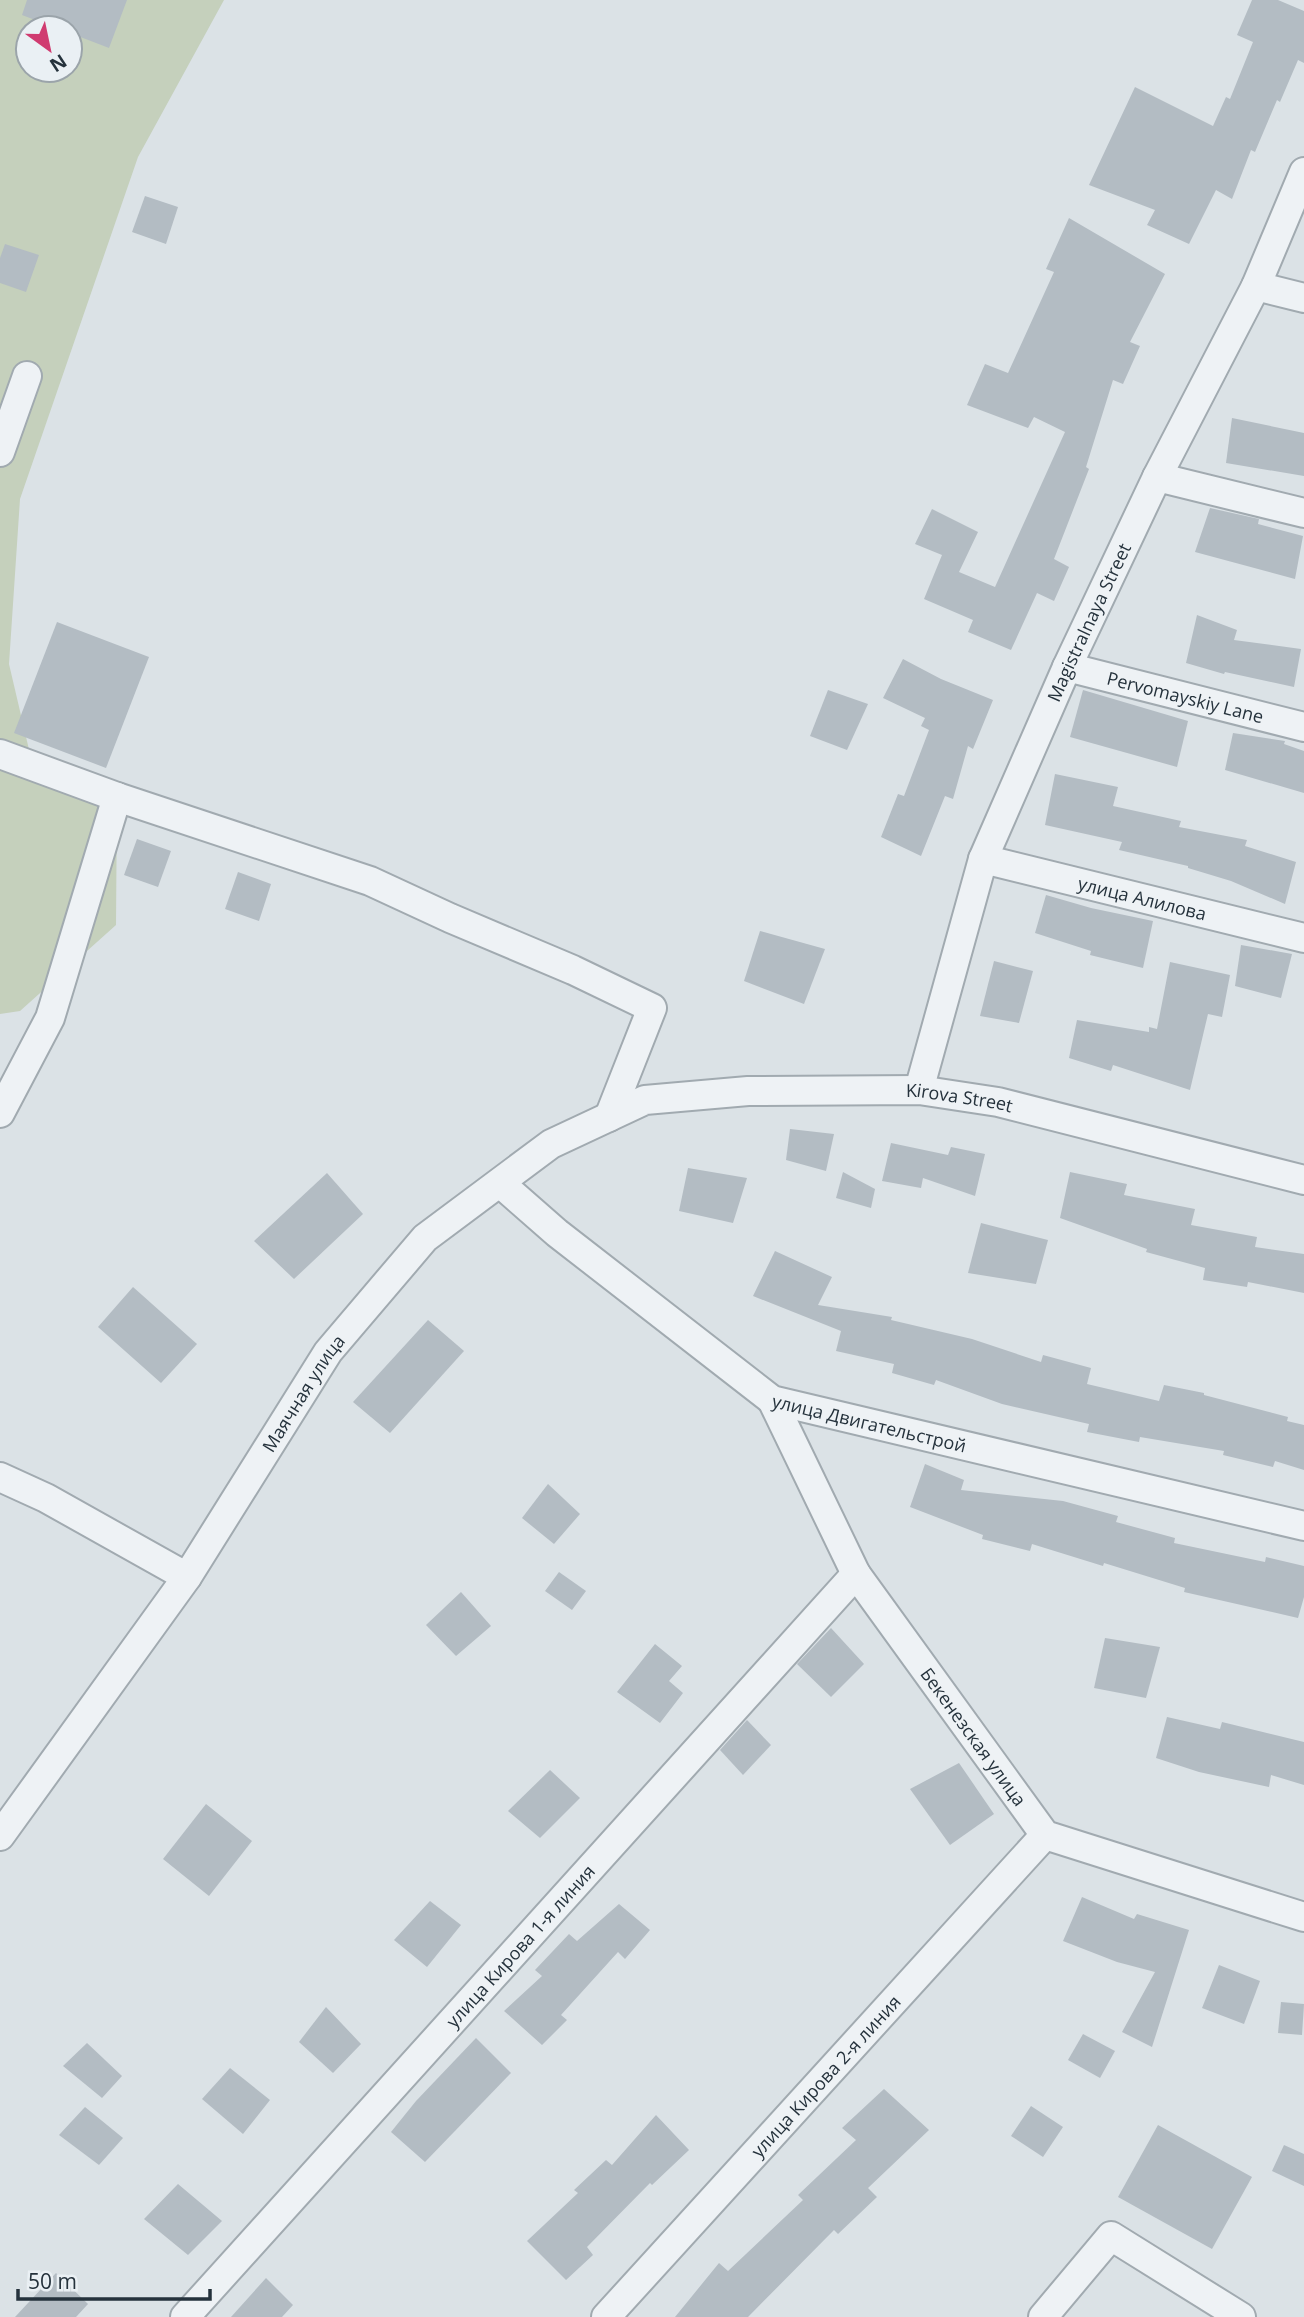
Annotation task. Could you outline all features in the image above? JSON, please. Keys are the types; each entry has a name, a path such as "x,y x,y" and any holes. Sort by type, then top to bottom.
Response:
{"street":[{"name":"Magistralnaya Street","path":"919,1090 983,859 1067,667 1157,477 1256,286 1304,172"},
{"path":"1256,286 1304,298"},
{"path":"0,452 27,376"},
{"path":"1157,477 1304,513"},
{"name":"Pervomayskiy Lane","path":"1067,667 1304,727"},
{"path":"0,754 117,797 370,881 573,970 652,1009 610,1117"},
{"path":"0,1113 50,1018 117,797"},
{"name":"улица Алилова","path":"983,859 1304,938"},
{"name":"Kirova Street","path":"610,1117 645,1100 706,1093 818,1089 919,1090 998,1102 1304,1180"},
{"name":"Маячная улица","path":"0,1836 187,1577 328,1352 425,1238 551,1144 610,1117"},
{"name":"улица Двигательстрой","path":"500,1183 557,1233 772,1400 1304,1526"},
{"name":"Бекенезская улица","path":"772,1400 856,1574 1045,1835"},
{"path":"0,1477 46,1498 187,1577"},
{"name":"улица Кирова 1-я линия","path":"185,2317 856,1574"},
{"path":"1045,1835 1304,1917"},
{"name":"улица Кирова 2-я линия","path":"606,2317 1045,1835"},
{"path":"1043,2317 1111,2236 1241,2317"}],"green space":[{"path":"0,0 224,0 138,157 20,499 9,664 34,771 117,794 116,925 20,1011 0,1014"}],"building":[{"path":"27,0 127,0 109,48 84,38 84,14 22,14"},
{"path":"1252,0 1278,0 1304,11 1304,63 1298,60 1255,152 1251,150 1232,199 1216,190 1189,244 1147,225 1155,210 1089,185 1135,87 1213,126 1226,97 1230,99 1253,42 1237,35"},
{"path":"145,196 178,207 166,244 132,232"},
{"path":"1069,218 1165,274 1130,342 1140,346 1123,384 1113,380 1086,467 1089,469 1054,559 1069,567 1054,601 1037,593 1011,650 968,632 973,620 924,599 942,555 915,544 932,509 978,532 959,572 995,587 1065,432 1034,417 1028,428 967,405 985,364 1008,373 1054,272 1046,269"},
{"path":"5,244 39,255 26,292 0,283 0,258"},
{"path":"1232,418 1304,433 1304,476 1226,463"},
{"path":"1210,508 1259,519 1258,524 1303,536 1295,579 1195,552"},
{"path":"1197,615 1237,630 1234,640 1301,649 1294,687 1225,672 1224,674 1186,663"},
{"path":"57,622 149,657 106,768 14,733"},
{"path":"903,659 941,679 993,700 973,749 968,746 953,799 945,796 921,856 881,837 898,794 904,796 929,730 921,726 925,718 883,698"},
{"path":"828,690 868,704 847,750 810,736"},
{"path":"1083,690 1188,721 1177,767 1070,737"},
{"path":"1233,733 1285,741 1284,744 1304,751 1304,793 1225,770"},
{"path":"1055,774 1118,787 1113,806 1181,821 1179,827 1247,840 1245,846 1296,862 1285,904 1188,866 1119,850 1122,842 1045,825"},
{"path":"137,839 171,851 158,887 124,875"},
{"path":"238,872 271,884 259,921 225,909"},
{"path":"1046,895 1153,921 1143,968 1090,955 1091,951 1035,933"},
{"path":"760,931 825,949 804,1004 744,981"},
{"path":"1241,945 1292,954 1281,998 1235,986"},
{"path":"994,961 1033,971 1019,1023 980,1016"},
{"path":"1170,962 1230,975 1222,1017 1208,1014 1190,1090 1113,1065 1111,1071 1069,1058 1077,1020 1149,1032 1149,1027 1157,1029"},
{"path":"790,1129 834,1134 826,1171 786,1160"},
{"path":"891,1143 948,1155 951,1147 985,1154 975,1196 923,1178 921,1188 882,1181"},
{"path":"688,1168 747,1178 733,1223 679,1211"},
{"path":"843,1172 875,1189 871,1208 836,1198"},
{"path":"1070,1172 1127,1184 1124,1195 1195,1209 1191,1225 1257,1237 1255,1247 1304,1254 1304,1293 1248,1282 1247,1287 1203,1280 1205,1268 1146,1252 1147,1249 1060,1218"},
{"path":"327,1173 363,1214 294,1279 254,1241"},
{"path":"981,1223 1048,1240 1036,1284 968,1273"},
{"path":"775,1251 832,1277 818,1305 892,1317 891,1320 972,1339 1041,1362 1043,1355 1091,1368 1087,1384 1159,1401 1164,1385 1204,1393 1288,1417 1287,1421 1304,1425 1304,1470 1275,1461 1273,1467 1223,1455 1224,1451 1140,1437 1139,1442 1087,1432 1089,1424 1002,1404 936,1380 934,1385 892,1373 894,1364 836,1351 841,1331 753,1296"},
{"path":"133,1287 197,1344 161,1383 98,1327"},
{"path":"428,1320 464,1351 390,1433 353,1402"},
{"path":"925,1464 964,1480 961,1490 1063,1501 1118,1516 1116,1522 1175,1538 1174,1543 1265,1562 1266,1557 1304,1566 1304,1597 1298,1618 1184,1592 1185,1588 1032,1544 1030,1551 982,1539 983,1535 910,1507"},
{"path":"548,1484 580,1514 554,1544 522,1518"},
{"path":"559,1572 586,1591 572,1610 545,1591"},
{"path":"461,1592 491,1626 456,1656 426,1625"},
{"path":"831,1628 864,1664 831,1697 797,1664"},
{"path":"1105,1638 1160,1647 1146,1698 1094,1688"},
{"path":"655,1644 682,1666 669,1681 683,1693 660,1723 617,1692"},
{"path":"1167,1717 1220,1729 1222,1722 1304,1742 1304,1785 1271,1775 1269,1787 1199,1772 1156,1758"},
{"path":"747,1720 771,1745 743,1775 720,1750"},
{"path":"959,1763 994,1814 950,1845 910,1789"},
{"path":"550,1770 580,1798 540,1838 508,1811"},
{"path":"206,1804 252,1841 209,1896 163,1859"},
{"path":"1082,1897 1134,1919 1137,1914 1189,1930 1152,2047 1122,2032 1155,1972 1117,1962 1063,1941"},
{"path":"430,1901 461,1925 427,1967 394,1940"},
{"path":"619,1904 650,1930 625,1959 618,1952 561,2015 567,2020 542,2045 504,2011 542,1976 535,1970 569,1934 577,1941"},
{"path":"1219,1965 1260,1981 1244,2024 1202,2008"},
{"path":"1281,2002 1304,2004 1302,2035 1278,2033"},
{"path":"326,2007 361,2044 333,2073 299,2042"},
{"path":"1083,2034 1115,2051 1100,2078 1068,2060"},
{"path":"476,2038 511,2073 425,2162 391,2132 416,2101"},
{"path":"87,2043 122,2076 102,2098 63,2066"},
{"path":"230,2068 270,2100 243,2134 202,2099"},
{"path":"884,2089 929,2130 868,2188 877,2197 838,2234 834,2230 748,2317 675,2317 719,2263 728,2271 803,2200 798,2195 856,2140 842,2128"},
{"path":"1031,2106 1063,2127 1043,2157 1011,2136"},
{"path":"85,2107 123,2138 99,2165 59,2135"},
{"path":"656,2115 689,2150 652,2185 650,2183 587,2247 593,2255 566,2280 527,2241 578,2193 574,2190 606,2160 612,2165"},
{"path":"1158,2125 1252,2177 1212,2249 1118,2197"},
{"path":"1284,2145 1304,2154 1304,2186 1272,2171"},
{"path":"178,2184 222,2221 188,2255 144,2219"},
{"path":"56,2273 88,2304 76,2317 15,2317"},
{"path":"266,2278 293,2305 282,2317 231,2317"}]}
